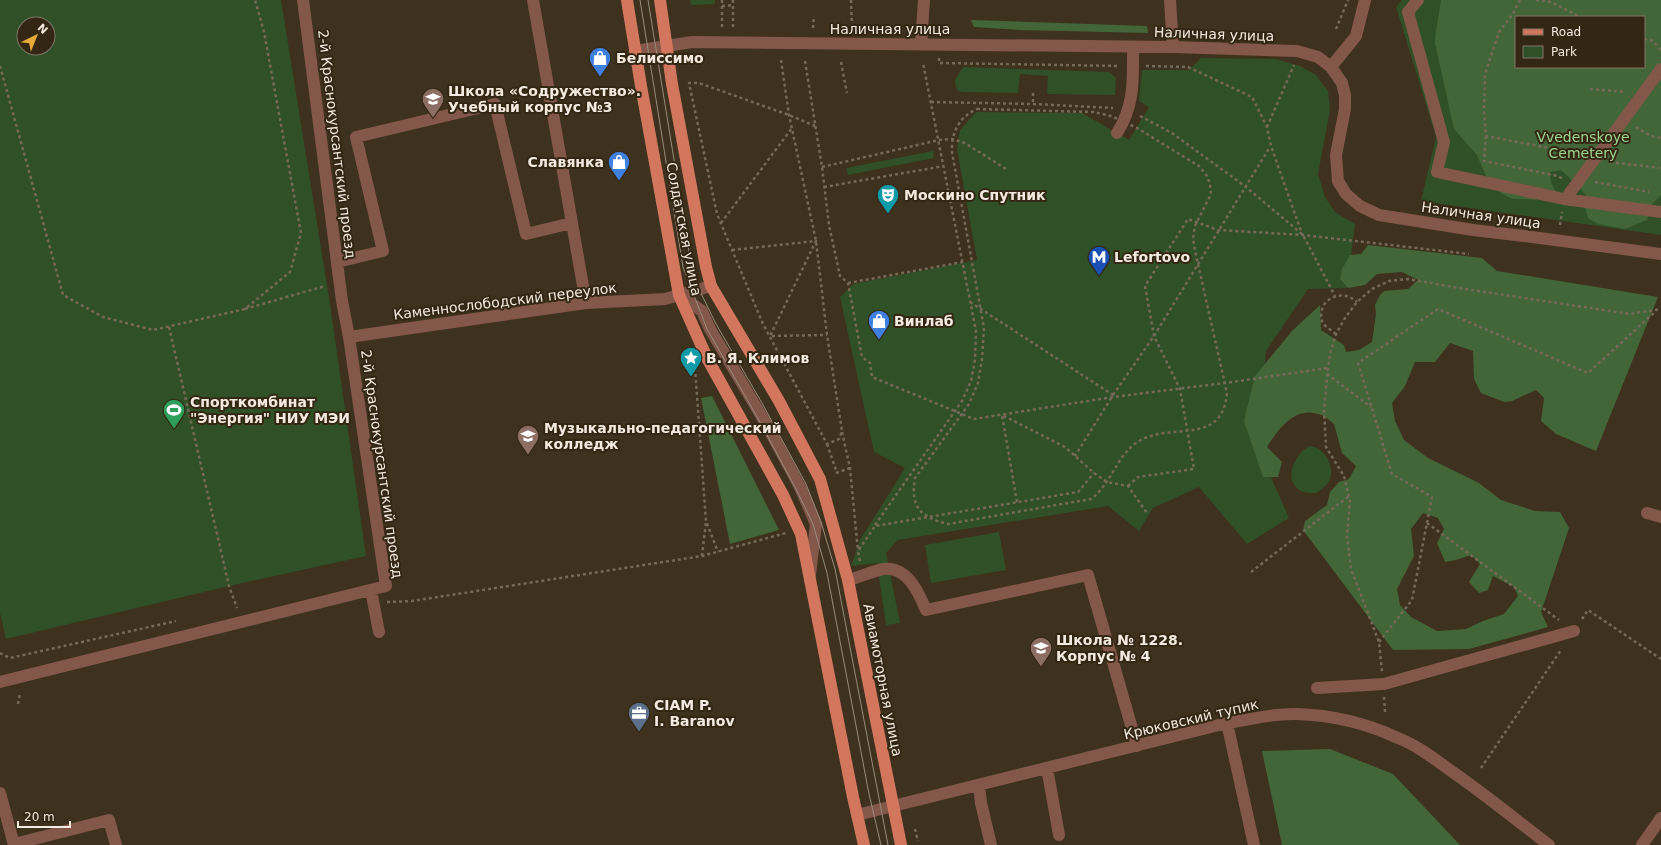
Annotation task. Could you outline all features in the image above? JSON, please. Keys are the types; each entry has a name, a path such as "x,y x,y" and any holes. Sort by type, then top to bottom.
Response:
{"main road":[{"name":"Солдатская улица","path":"627,0 679,295 707,358 783,495 795,533"},
{"name":"Солдатская улица","path":"660,0 666,46 701,250 711,286 779,401 820,479 832,521"},
{"name":"Авиамоторная улица","path":"832,521 848,580 901,845"},
{"path":"795,533 810,578 864,845"}],"street":[{"name":"2-й Краснокурсантский проезд","path":"0,682 386,586 349,337 342,301 303,0"},
{"path":"533,0 586,303"},
{"path":"921,44 924,0"},
{"path":"1170,0 1173,47"},
{"path":"1331,67 1356,36 1365,0"},
{"path":"1418,0 1408,12 1444,142 1438,172 1564,199 1661,212"},
{"name":"Наличная улица","path":"635,51 692,42 1173,47 1297,51 1318,57 1331,67 1342,82 1345,95 1345,109 1336,155 1338,181 1346,194 1360,206 1379,215 1473,230 1661,254"},
{"path":"1117,133 1124,122 1131,101 1133,88 1133,47"},
{"path":"1571,190 1661,69"},
{"path":"337,262 383,251 356,137 495,104 526,234 572,223"},
{"name":"Каменнослободский переулок","path":"349,337 586,303 665,299 711,286"},
{"path":"679,295 702,311 710,329 765,422 800,487 816,524 810,578"},
{"path":"1647,513 1661,517"},
{"path":"848,580 884,569 897,572 909,579 918,590 926,610 1088,575 1137,746"},
{"path":"371,590 379,632"},
{"path":"1318,688 1384,684 1574,631"},
{"name":"Крюковский тупик","path":"857,815 1227,723 1294,714 1329,717 1363,724 1400,738 1475,787 1538,841 1548,845"},
{"path":"1227,723 1254,845"},
{"path":"1047,768 1059,835"},
{"path":"979,785 981,803 991,845"},
{"path":"0,793 14,845 109,820 116,845"},
{"path":"1642,845 1661,818"}],"path":[{"path":"245,309 290,272 301,232 264,32 255,0"},
{"path":"722,0 722,27"},
{"path":"732,0 733,27"},
{"path":"851,0 852,28"},
{"path":"1336,29 1348,0"},
{"path":"1520,0 1500,32 1485,74 1484,112 1486,136 1484,161 1558,176 1571,190"},
{"path":"1536,0 1551,2 1578,16"},
{"path":"722,6 733,5"},
{"path":"813,28 814,16"},
{"path":"1645,39 1653,41 1661,50"},
{"path":"781,60 789,115 816,240 827,336 842,431 850,468 858,551"},
{"path":"805,61 822,167 829,225 840,276 848,283 862,358 870,363 872,377 974,419 1113,396 1180,389 1328,368"},
{"path":"841,62 848,94"},
{"path":"875,526 962,401 971,381 975,360 976,331 923,63"},
{"path":"939,63 1188,67 1252,97 1267,127 1271,146 1303,235 1336,296"},
{"path":"1267,127 1295,64"},
{"path":"0,66 63,295 103,317 153,330 245,309 326,286"},
{"path":"815,126 789,115 699,83 689,83 717,214 763,324 827,444 837,473"},
{"path":"1590,88 1642,94"},
{"path":"1032,93 1033,104"},
{"path":"931,102 1033,104 1128,109 1172,133 1246,187 1303,235"},
{"path":"977,110 1094,112 1111,116 1124,122 1137,128 1199,166 1207,176 1210,184 1211,194 1197,222 1194,238 1198,269 1227,393 1226,406 1213,424 1204,428 1157,434 1132,446 1124,454 1099,493 1091,499 948,524 935,521 923,515 916,503 913,490 915,478 969,404 978,383 984,328 952,152 952,139 959,122 967,114 977,110"},
{"path":"1624,119 1651,136 1661,138"},
{"path":"721,223 792,128"},
{"path":"1486,136 1595,158 1660,168"},
{"path":"817,138 821,137"},
{"path":"822,167 938,140 952,139 965,143 1006,169"},
{"path":"1075,456 1113,396 1154,336 1271,146"},
{"path":"824,187 944,166"},
{"path":"1582,176 1589,180 1649,192"},
{"path":"1128,486 1138,477 1194,469 1180,389 1154,336 1144,286 1188,219 1218,230 1303,235 1469,254"},
{"path":"732,250 816,240"},
{"path":"770,336 816,240"},
{"path":"848,283 963,262"},
{"path":"1385,713 1384,684 1379,642 1351,569 1347,536 1348,496 1344,476 1326,447 1324,409 1327,374 1330,354 1336,334 1345,318 1357,302 1372,290 1389,280 1408,279 1630,314 1661,309"},
{"path":"1336,334 1323,324 1321,314 1327,301 1336,296 1346,295 1357,302"},
{"path":"970,302 980,307 1113,396"},
{"path":"1379,642 1412,600 1432,498 1392,474 1358,364 1438,309 1588,373 1656,311"},
{"path":"169,326 229,586 237,608 244,606"},
{"path":"770,336 827,336"},
{"path":"695,363 706,521 702,556"},
{"path":"1327,374 1371,408"},
{"path":"1002,415 1065,447 1107,482 1128,486 1147,513"},
{"path":"1002,415 1018,502"},
{"path":"827,444 839,439 842,431"},
{"path":"832,475 850,468"},
{"path":"1251,572 1348,496"},
{"path":"706,521 718,552"},
{"path":"1427,524 1574,631"},
{"path":"412,601 702,556 795,533"},
{"path":"1481,768 1588,610 1661,659"},
{"path":"0,653 10,658 184,620"},
{"path":"915,829 918,841"}],"green space":[{"name":"Спорткомбинат \"Энергия\" НИУ МЭИ","path":"0,0 281,0 330,304 366,556 229,586 6,639 0,613"},
{"path":"690,0 715,0 715,4 691,5"},
{"name":"Vvedenskoye Cemetery","path":"1402,0 1661,0 1661,235 1421,201 1436,137 1396,7"},
{"name":"Vvedenskoye Cemetery","path":"1441,0 1661,0 1661,195 1652,204 1647,220 1625,229 1598,224 1588,218 1585,207 1586,196 1561,170 1550,172 1551,183 1556,192 1548,200 1513,199 1502,194 1486,176 1477,155 1454,129 1435,43"},
{"path":"971,20 1147,26 1148,33 1020,30 974,27"},
{"path":"1201,58 1276,59 1300,66 1316,75 1328,91 1330,110 1318,174 1325,197 1335,212 1355,224 1347,288 1308,289 1266,351 1257,445 1289,518 1247,544 1199,487 1153,508 1139,531 1108,506 898,540 886,553 900,623 886,625 877,563 851,566 860,540 905,468 874,452 840,297 853,284 977,260 957,149 960,130 976,112 1082,113 1129,140 1149,107 1139,101 1142,70 1189,70"},
{"path":"963,67 1109,72 1116,78 1115,95 1047,94 1048,76 1020,74 1018,93 963,92 958,91 955,80"},
{"path":"933,151 934,158 848,175 846,168"},
{"path":"1368,245 1482,258 1497,271 1658,297 1596,451 1556,434 1541,421 1544,398 1536,390 1512,401 1504,402 1481,393 1474,379 1473,351 1450,343 1435,362 1415,362 1405,386 1392,403 1395,421 1404,440 1428,458 1479,483 1501,500 1535,511 1560,512 1569,528 1541,612 1548,627 1469,649 1393,650 1303,530 1305,521 1327,505 1330,492 1339,482 1349,479 1356,466 1342,453 1334,424 1327,418 1309,412 1294,416 1282,427 1267,447 1282,462 1278,477 1263,477 1244,421 1255,376 1292,331 1320,305 1321,330 1344,345 1346,352 1359,350 1372,342 1376,314 1375,305 1380,295 1384,291 1408,289 1418,280 1402,272 1377,274 1365,285 1348,288 1340,279 1342,269 1350,255 1361,254","holes":["1423,513 1438,518 1444,529 1437,543 1445,562 1471,555 1480,564 1469,582 1479,593 1488,590 1493,576 1514,587 1518,596 1504,614 1466,629 1437,631 1411,617 1400,605 1397,589 1414,556 1411,529"]},
{"path":"712,396 779,530 730,544 701,398"},
{"path":"1309,446 1315,447 1324,454 1328,459 1331,471 1328,483 1316,493 1303,492 1296,488 1291,475 1295,462"},
{"path":"999,532 1006,570 931,583 925,545"},
{"path":"1330,749 1393,774 1460,845 1282,845 1262,751"}],"tram line":[{"path":"640,0 683,267 707,329 761,424 813,524 827,573 869,794 881,845"},
{"path":"648,0 691,264 699,289 716,324 762,403 806,484 821,522 835,569 888,845"}],"place":[{"name":"Белиссимо","path":"600,78"},
{"name":"Школа «Содружество». Учебный корпус №3","path":"433,118"},
{"name":"Славянка","path":"619,182"},
{"name":"Москино Спутник","path":"888,214"},
{"name":"Lefortovo","path":"1099,276"},
{"name":"Винлаб","path":"879,340"},
{"name":"В. Я. Климов","path":"691,378"},
{"name":"Спорткомбинат \"Энергия\" НИУ МЭИ","path":"174,430"},
{"name":"Музыкально-педагогический колледж","path":"528,456"},
{"name":"Школа № 1228. Корпус № 4","path":"1041,668"},
{"name":"CIAM P. I. Baranov","path":"639,732"}]}
